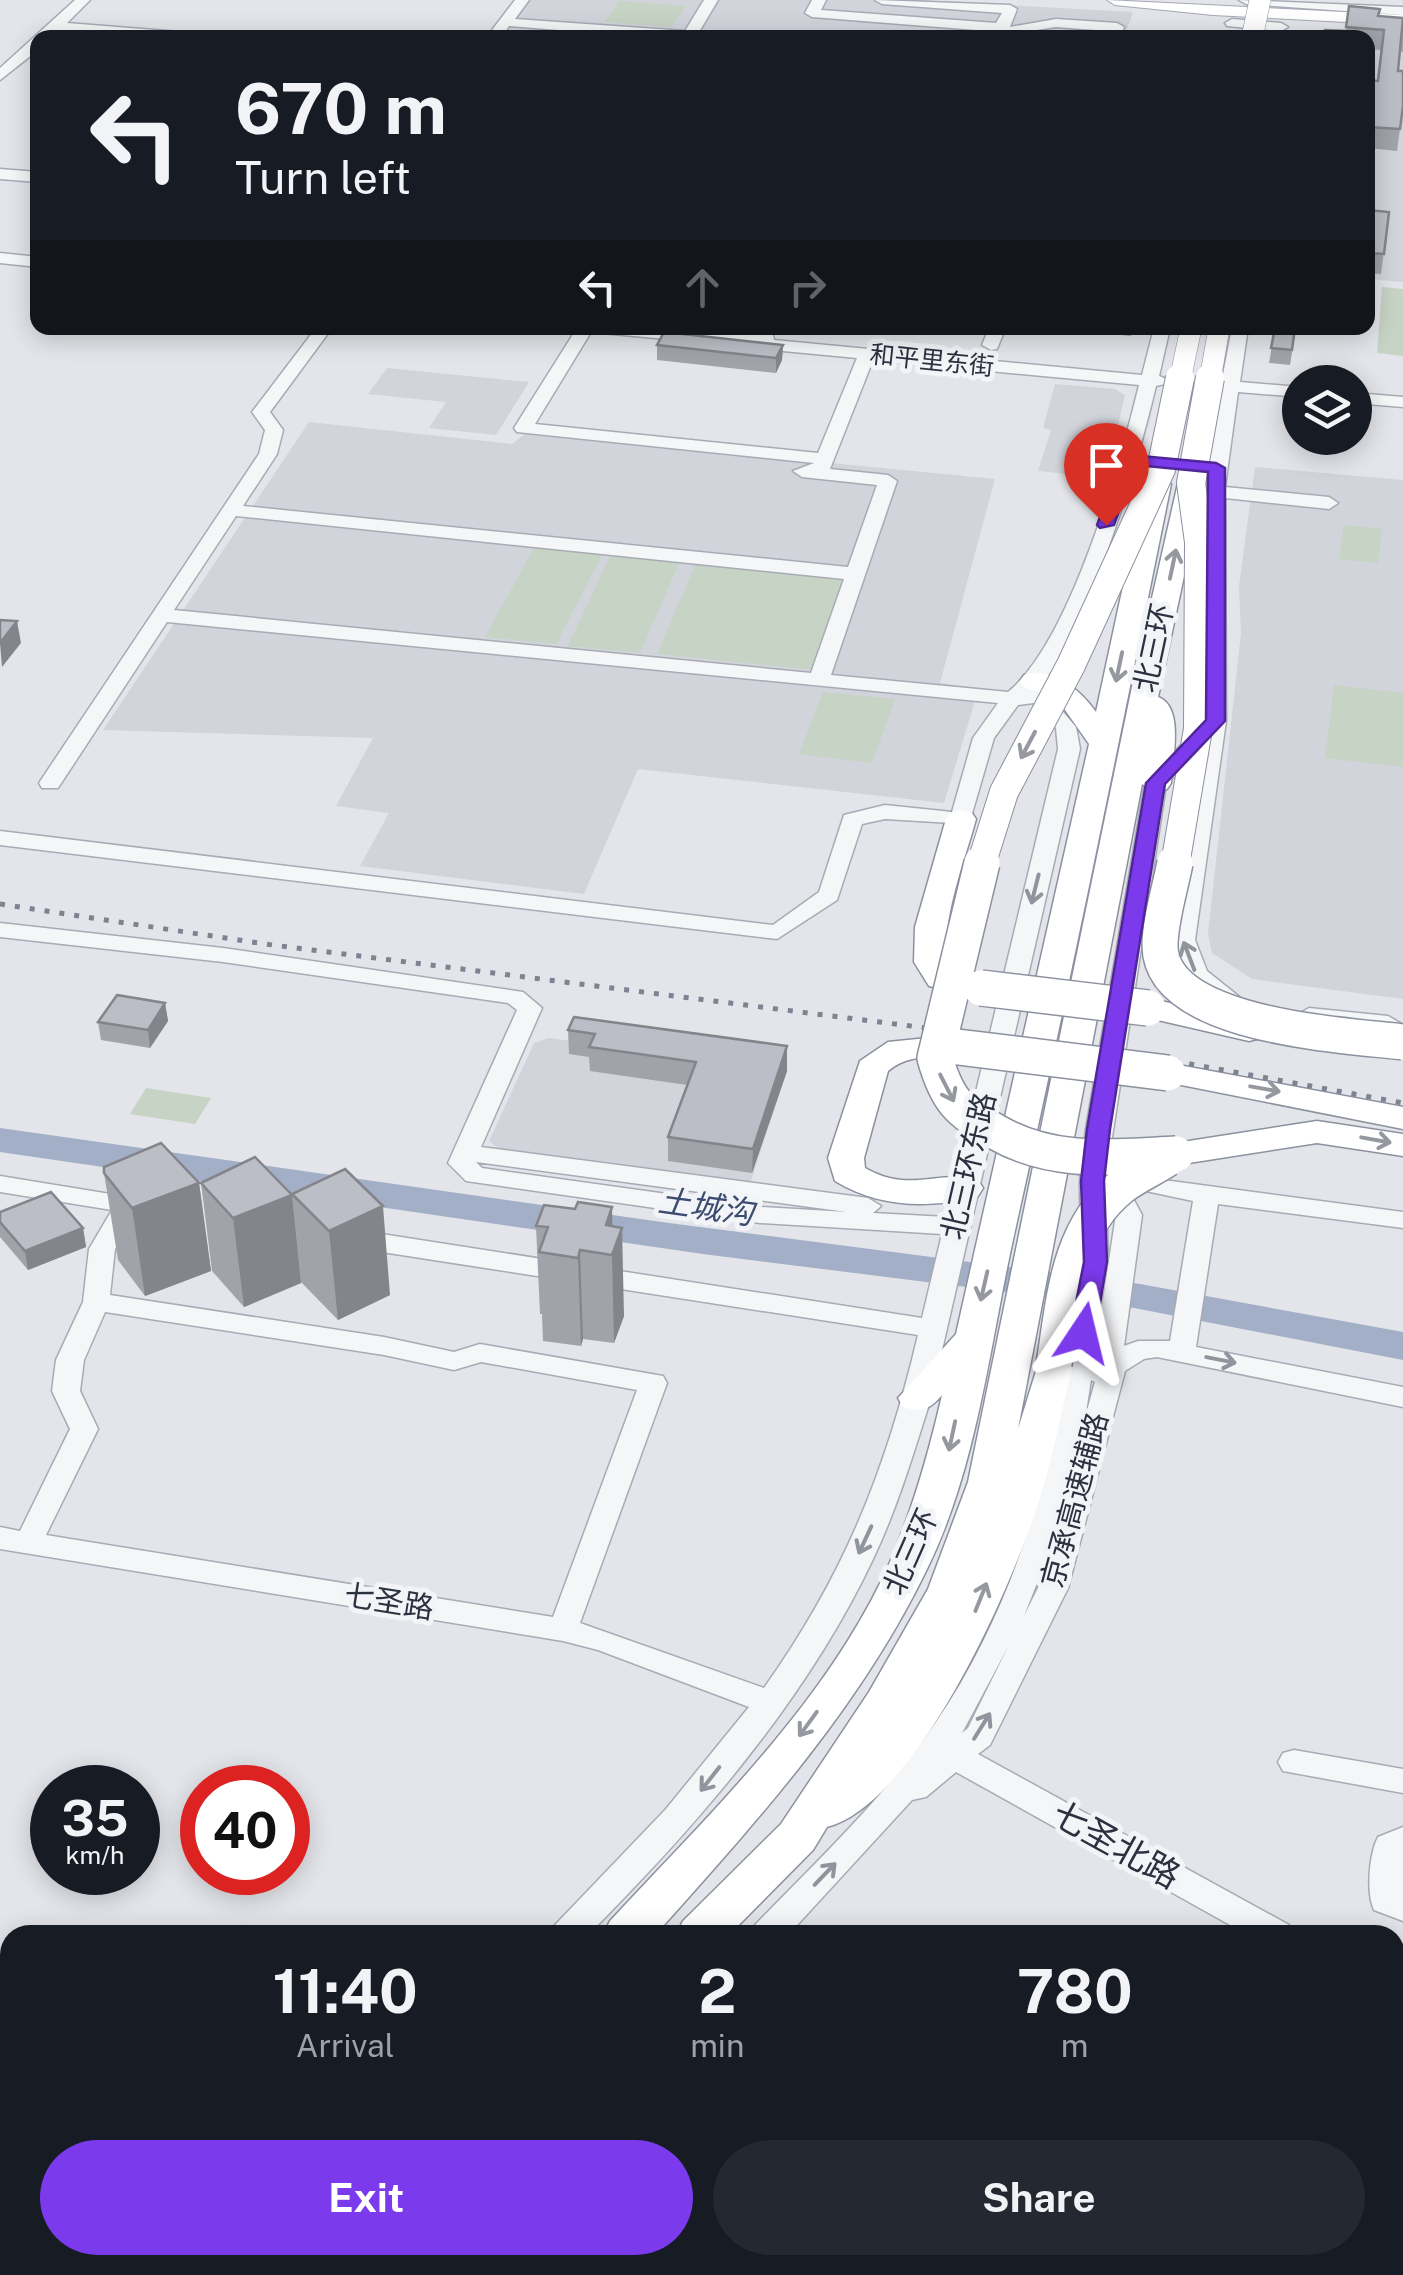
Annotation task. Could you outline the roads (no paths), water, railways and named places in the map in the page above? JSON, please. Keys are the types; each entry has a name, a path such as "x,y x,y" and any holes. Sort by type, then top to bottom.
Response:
{"highway":[{"path":"1254,30 1260,0"},
{"name":"北三环","path":"1056,964 1190,335"},
{"name":"北三环","path":"635,1925 768,1779 864,1645 908,1566 944,1475 996,1231 1090,968 1147,682 1208,481 1218,335"},
{"path":"1161,468 1071,666 1004,792 987,840 935,1058 944,1090 964,1114 1025,1149 1074,1159 1176,1154 1318,1132 1403,1145"},
{"path":"1208,481 1199,542 1198,729 1160,949 1173,979 1196,998 1235,1016 1403,1042"},
{"path":"1147,682 1160,723 1156,783"},
{"path":"1029,694 1068,694 1103,743"},
{"path":"961,819 931,928 930,962 941,979 981,988 1148,1008 1252,1032 1403,1054"},
{"name":"北三环东路","path":"1048,1091 1056,964"},
{"path":"957,1218 942,1194 895,1192 864,1184 848,1174 846,1158 872,1068 879,1058 914,1047 958,1047 1168,1073 1403,1118"},
{"path":"709,1925 797,1837 890,1757 968,1629 1020,1500 1035,1358 1048,1091"},
{"path":"1035,1358 1073,1254 1097,1212 1120,1188 1176,1154"},
{"path":"917,1398 972,1341"}],"main road":[{"path":"1115,0 1235,12 1403,18"},
{"path":"1188,0 1235,12"}],"street":[{"path":"51,30 84,0"},
{"path":"500,30 522,0"},
{"path":"693,30 711,0"},
{"path":"819,0 812,14 996,27 1004,25 1010,10 948,2 882,0"},
{"path":"506,22 619,30"},
{"path":"1015,30 1056,23 1116,30"},
{"path":"56,26 106,30"},
{"path":"6,71 30,49"},
{"path":"0,174 30,177"},
{"path":"0,264 30,267"},
{"path":"50,783 268,454 274,430 262,412 319,335"},
{"path":"580,335 523,428 822,466 888,480 820,678"},
{"name":"和平里东街","path":"665,335 1149,384"},
{"name":"和平里东街","path":"727,335 962,357 1149,384"},
{"path":"785,335 943,350 962,357"},
{"path":"0,838 777,932 829,894 852,820 884,812 961,819 984,738 1029,694 1069,622 1130,460 1160,335"},
{"path":"1239,335 1208,481 1216,721 1184,917 1185,954 1192,968 1220,994 1249,1005 1284,1013 1403,1025"},
{"path":"822,466 865,360"},
{"path":"1149,384 1228,394 1282,392"},
{"path":"1372,399 1403,402"},
{"path":"678,458 822,466"},
{"path":"1130,460 1208,481 1329,503"},
{"path":"231,510 856,574"},
{"path":"162,615 820,678 1029,694"},
{"name":"北三环东路","path":"578,1925 668,1832 769,1702 837,1601 889,1489 917,1398 1069,749 1066,727 1029,694"},
{"path":"777,1925 884,1813 948,1729 1006,1624 1046,1523 1069,1432 1096,1262 1093,1181 1098,1129 1156,783 1216,721"},
{"path":"0,930 223,954 516,997 530,1008 464,1153 957,1218"},
{"path":"1069,1432 1110,1348 1129,1215 1106,1168 1098,1129"},
{"path":"1106,1168 1154,1186 1403,1220"},
{"path":"0,1184 168,1210"},
{"path":"1184,1342 1207,1195"},
{"path":"14,1540 84,1430 66,1391 70,1360 96,1302 102,1249 129,1204"},
{"path":"325,1234 933,1321"},
{"path":"96,1302 384,1346 454,1361 480,1353 653,1383 562,1630"},
{"name":"京承高速辅路","path":"884,1813 979,1736 1053,1588 1113,1366 1138,1350 1184,1342 1403,1397"},
{"name":"七圣路","path":"14,1540 562,1630 603,1640 769,1702"},
{"name":"七圣北路","path":"954,1756 1259,1925"},
{"path":"1294,1762 1403,1781"},
{"path":"1403,1840 1389,1846 1386,1901 1403,1908"}],"water":[{"path":"0,1128 669,1223 1140,1284 1403,1332 1403,1360 1134,1308 703,1254 0,1152"}],"railway":[{"path":"0,904 265,944 1147,1056 1403,1103"}],"water label":[{"name":"土城沟","path":"706,1207"}]}
